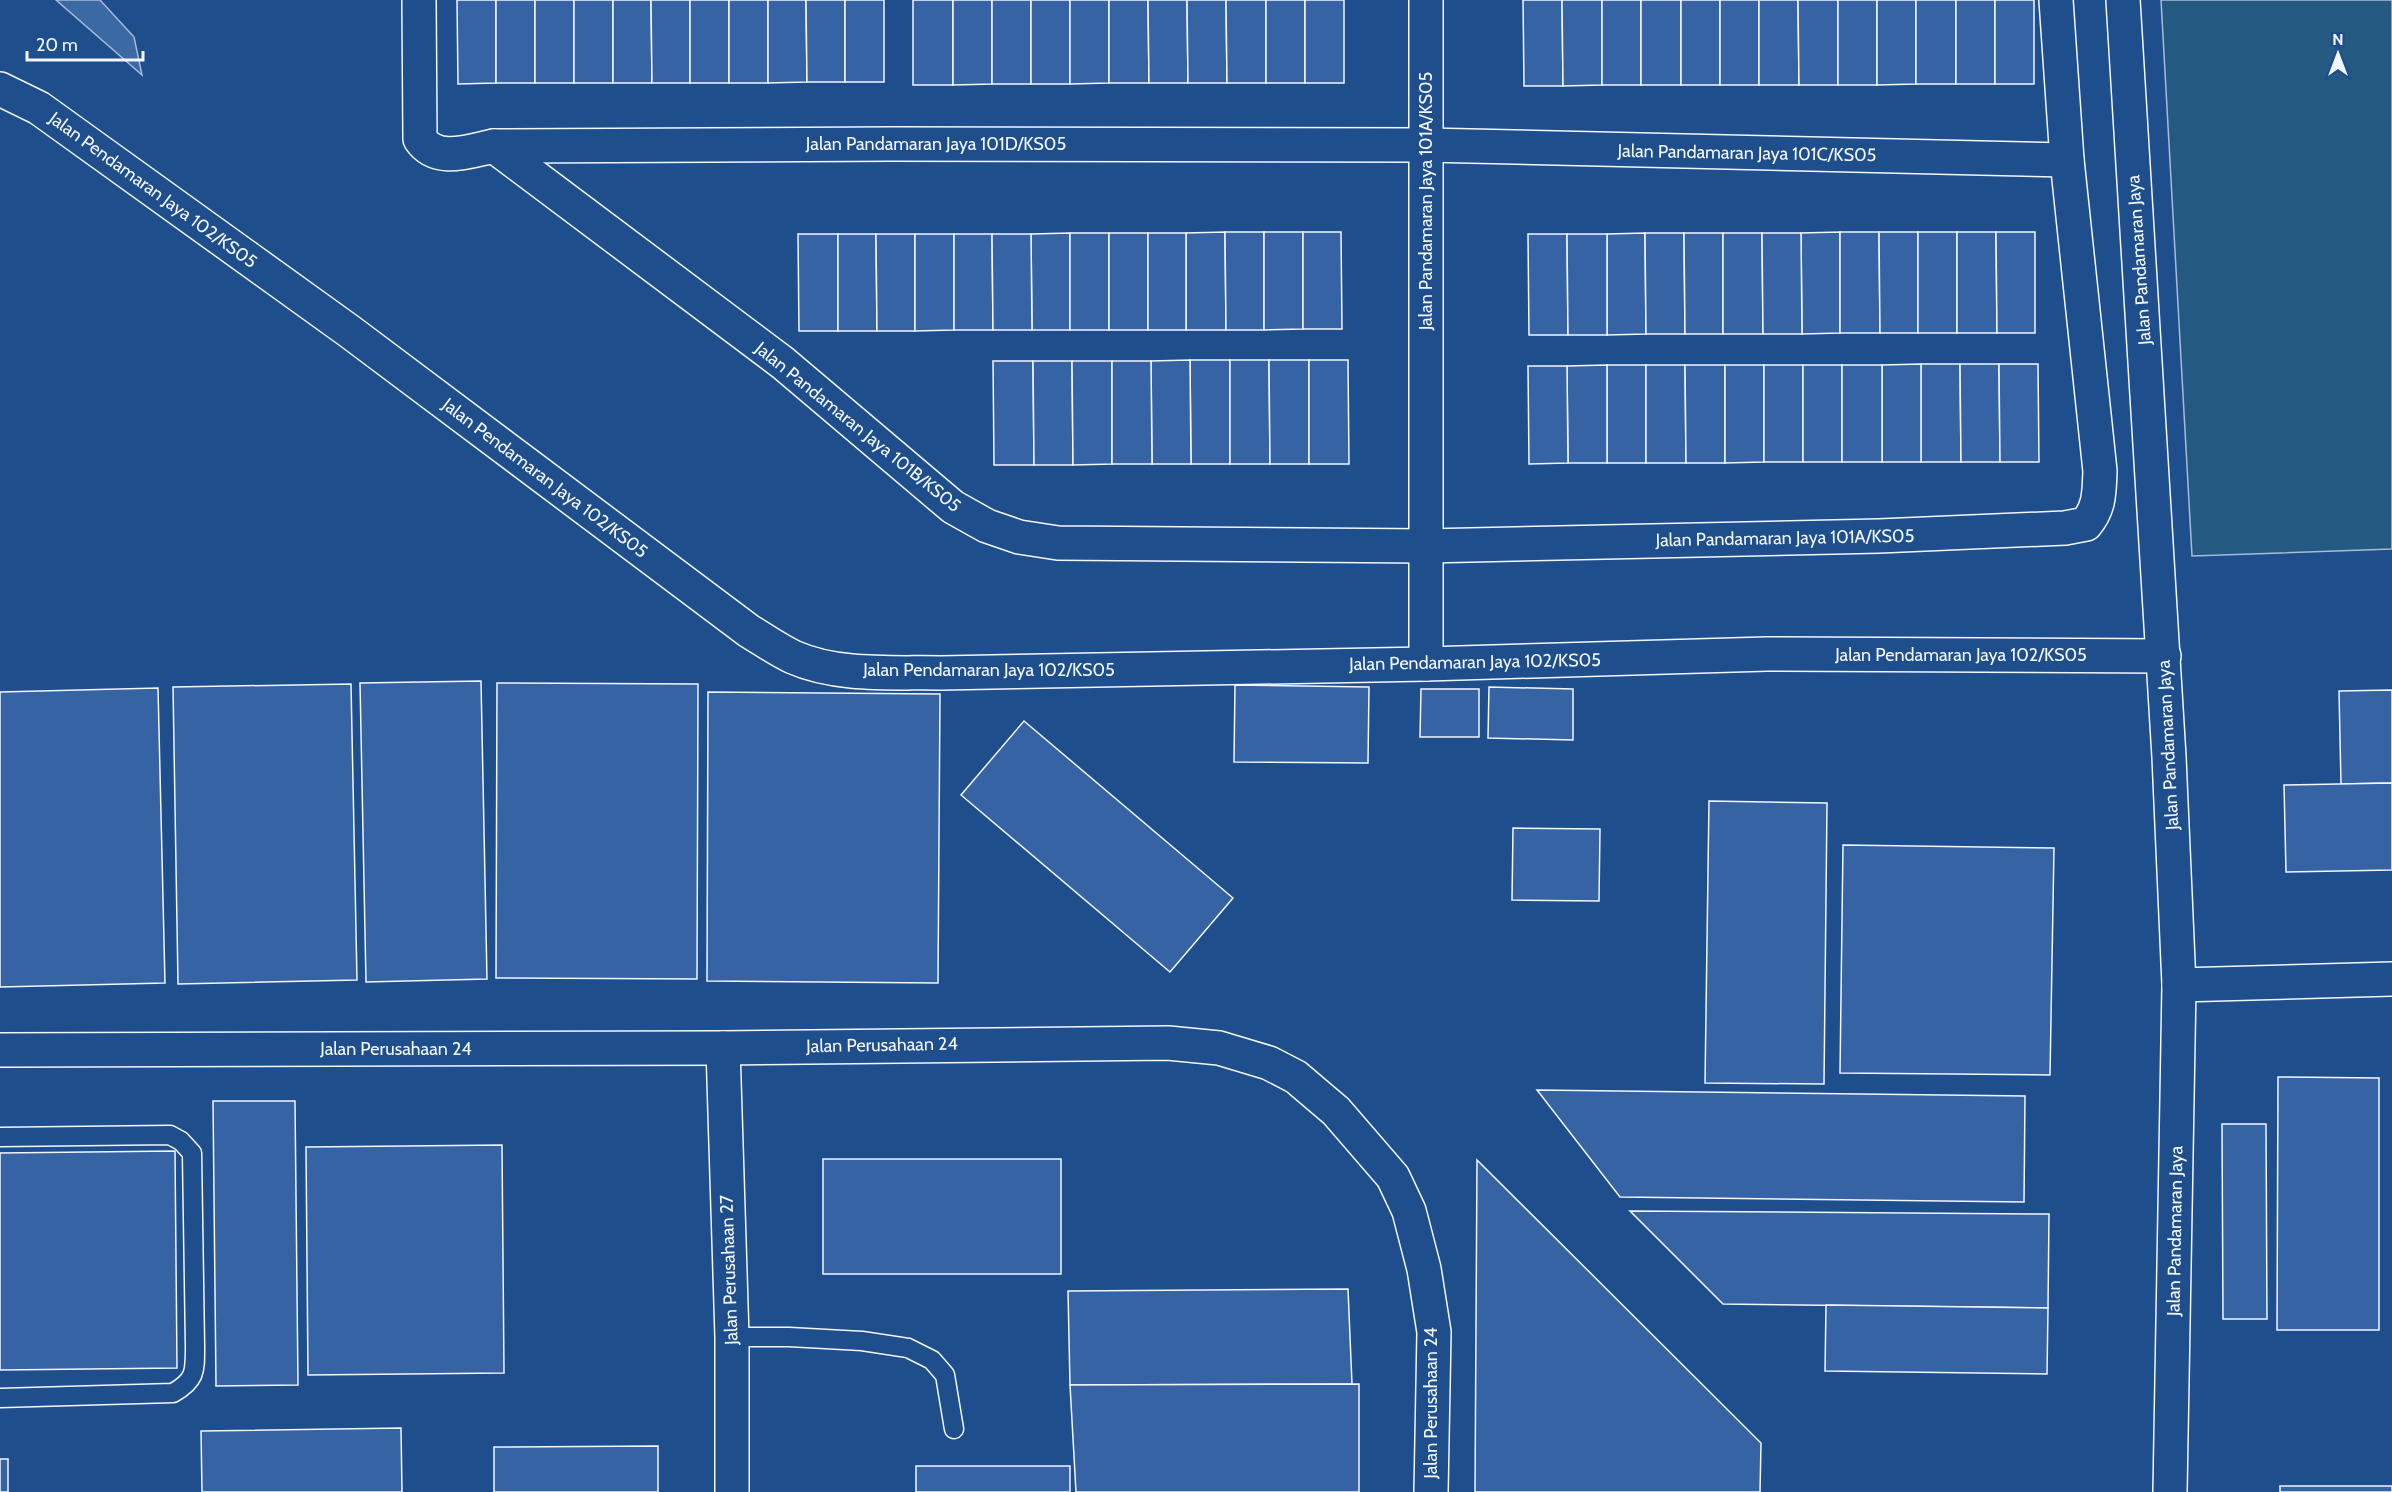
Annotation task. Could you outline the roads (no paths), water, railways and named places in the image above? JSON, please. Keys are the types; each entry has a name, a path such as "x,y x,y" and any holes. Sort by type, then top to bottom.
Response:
{"street":[{"name":"Jalan Pandamaran Jaya 101D/KS05","path":"419,0 420,139 432,152 447,155 494,146 891,144 1426,146"},
{"name":"Jalan Pandamaran Jaya 101A/KS05","path":"1426,0 1426,664"},
{"name":"Jalan Pandamaran Jaya 101A/KS05","path":"1426,546 1879,536 2065,528 2086,524 2094,514 2099,499 2100,471 2067,160 2056,0"},
{"name":"Jalan Pandamaran Jaya","path":"2123,0 2164,656 2179,985 2170,1492"},
{"name":"Jalan Pendamaran Jaya 102/KS05","path":"0,89 39,108 349,332 749,631 795,657 830,668 899,672 1426,664 1767,654 2164,656"},
{"name":"Jalan Pandamaran Jaya 101B/KS05","path":"494,146 783,363 953,507 987,526 1019,537 1058,543 1426,546"},
{"name":"Jalan Pandamaran Jaya 101C/KS05","path":"1426,146 2067,160"},
{"path":"2179,985 2392,979"},
{"name":"Jalan Perusahaan 24","path":"0,1050 723,1048 1168,1043 1219,1048 1269,1063 1296,1077 1336,1111 1393,1177 1409,1211 1424,1269 1434,1332 1431,1492"},
{"name":"Jalan Perusahaan 27","path":"723,1048 732,1337 732,1492"}],"lane":[{"path":"0,1137 170,1135 181,1141 192,1153 195,1346 195,1370 189,1384 173,1393 0,1398"},
{"path":"732,1337 862,1341 908,1348 932,1360 945,1375 954,1429"}]}
